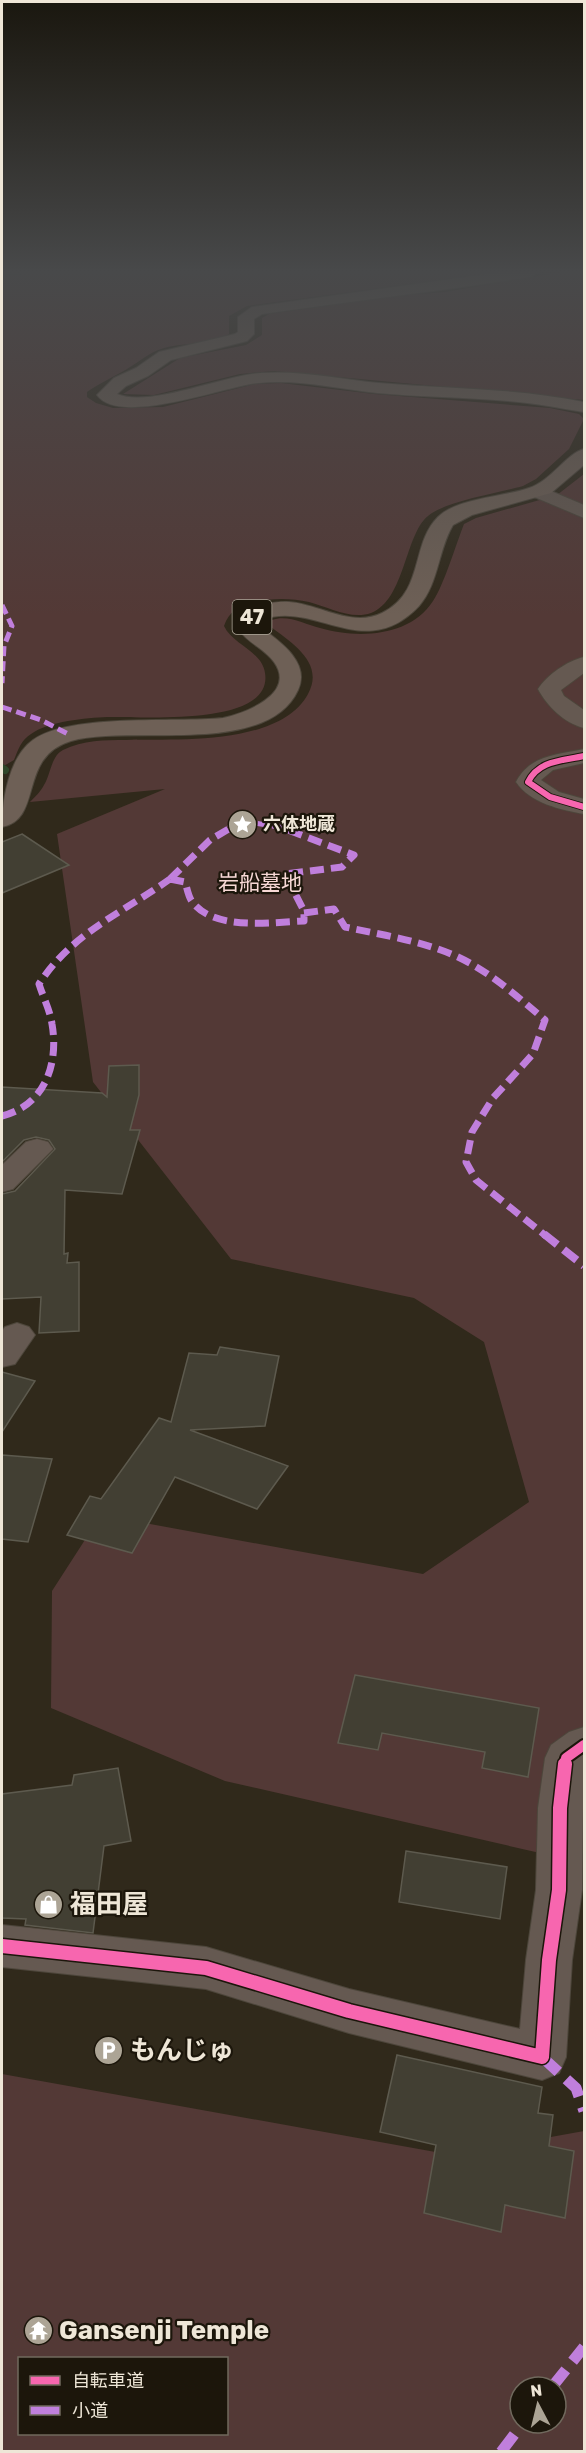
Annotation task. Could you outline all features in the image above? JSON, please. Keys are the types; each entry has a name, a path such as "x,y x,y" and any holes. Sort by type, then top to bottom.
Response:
{"main road":[{"path":"115,386 106,395 121,401 158,401 217,386"},
{"path":"364,386 554,402 585,407"},
{"name":"47","path":"2,820 17,801 20,784 30,758 39,746 48,741 94,730 218,726 243,721 266,711 276,704 287,690 290,673 286,660 250,630 248,626 252,616 269,610 285,608 345,624 368,624 393,618 413,598 445,521 463,512 539,492 585,455"}],"street":[{"path":"539,492 585,512"},
{"path":"585,664 563,677 549,689 555,700 585,721"},
{"path":"585,756 537,768 528,782 550,797 585,807"},
{"path":"2,1182 37,1149"},
{"path":"2,1946 206,1968 349,2011 542,2057 549,1960 559,1890 560,1808 566,1758 585,1745"}],"green space":[{"path":"2,386 96,386 87,392 87,397 96,403 113,408 163,407 245,386 310,386 374,394 550,408 579,414 584,419 569,449 536,479 523,486 447,506 428,516 414,537 391,595 382,606 371,613 348,614 309,602 282,599 254,602 235,610 224,626 228,633 259,659 265,673 262,691 248,703 227,711 201,715 107,717 57,723 28,736 20,745 14,760 2,767"},
{"path":"135,386 189,386 154,395 123,394"},
{"path":"439,386 584,386 584,400"},
{"name":"岩船墓地","path":"584,474 584,1863 225,1781 51,1708 52,1591 101,1515 423,1574 529,1502 484,1342 414,1298 231,1259 93,1082 57,834 165,789 30,802 43,787 56,756 63,750 86,742 198,739 251,731 275,723 294,711 308,694 312,683 312,673 304,655 271,627 272,620 284,618 335,631 366,634 397,628 411,622 423,613 437,594 464,524 476,518 557,495"},
{"path":"2,2074 452,2155 584,2131 584,2451 2,2451"}],"building":[{"path":"22,834 69,865 2,893 2,842"},
{"path":"139,1065 139,1095 130,1130 140,1130 122,1194 65,1190 64,1254 68,1253 67,1263 79,1262 79,1331 39,1333 41,1297 2,1299 2,1194 15,1191 55,1149 49,1140 36,1137 24,1140 2,1162 2,1087 102,1093 107,1097 109,1066"},
{"path":"220,1347 279,1356 265,1426 190,1430 288,1466 257,1509 175,1477 132,1553 67,1535 90,1496 101,1499 159,1418 171,1422 189,1353 217,1355"},
{"path":"2,1372 35,1381 2,1432"},
{"path":"2,1455 52,1459 28,1542 2,1539"},
{"path":"355,1675 539,1708 528,1777 482,1768 485,1752 382,1733 378,1750 338,1743"},
{"path":"118,1768 131,1841 104,1846 93,1933 25,1925 26,1919 2,1918 2,1794 72,1785 74,1775"},
{"path":"406,1851 507,1867 500,1919 399,1902"},
{"path":"397,2055 542,2087 538,2113 553,2115 549,2146 574,2151 565,2218 505,2205 501,2232 424,2213 436,2145 380,2132"}],"marked path":[{"path":"2,605 12,626 4,646 2,683"},
{"path":"2,707 41,720 68,734"},
{"path":"2,1116 17,1111 30,1102 50,1075 53,1057 53,1029 39,984 54,963 66,949 83,936 170,879 218,833 241,824 268,824 298,832 354,855 342,867 285,874 304,911 304,921 251,922 216,918 201,911 191,899 185,882 170,879"},
{"path":"304,913 334,909 345,927 416,943 458,957 492,977 545,1020 533,1054 493,1098 472,1132 466,1162 476,1180 584,1266"},
{"path":"542,2057 576,2088 584,2111"},
{"path":"562,2375 584,2347"},
{"path":"501,2452 514,2435"}],"cycle path":[{"path":"584,756 544,765 532,774 528,782 550,797 584,807"},
{"path":"2,1946 206,1968 349,2011 542,2057 549,1960 559,1890 560,1808 566,1758 584,1745"}],"place":[{"name":"六体地蔵","path":"242,824"},
{"name":"福田屋","path":"49,1904"},
{"name":"もんじゅ","path":"109,2050"},
{"name":"Gansenji Temple","path":"38,2330"}]}
